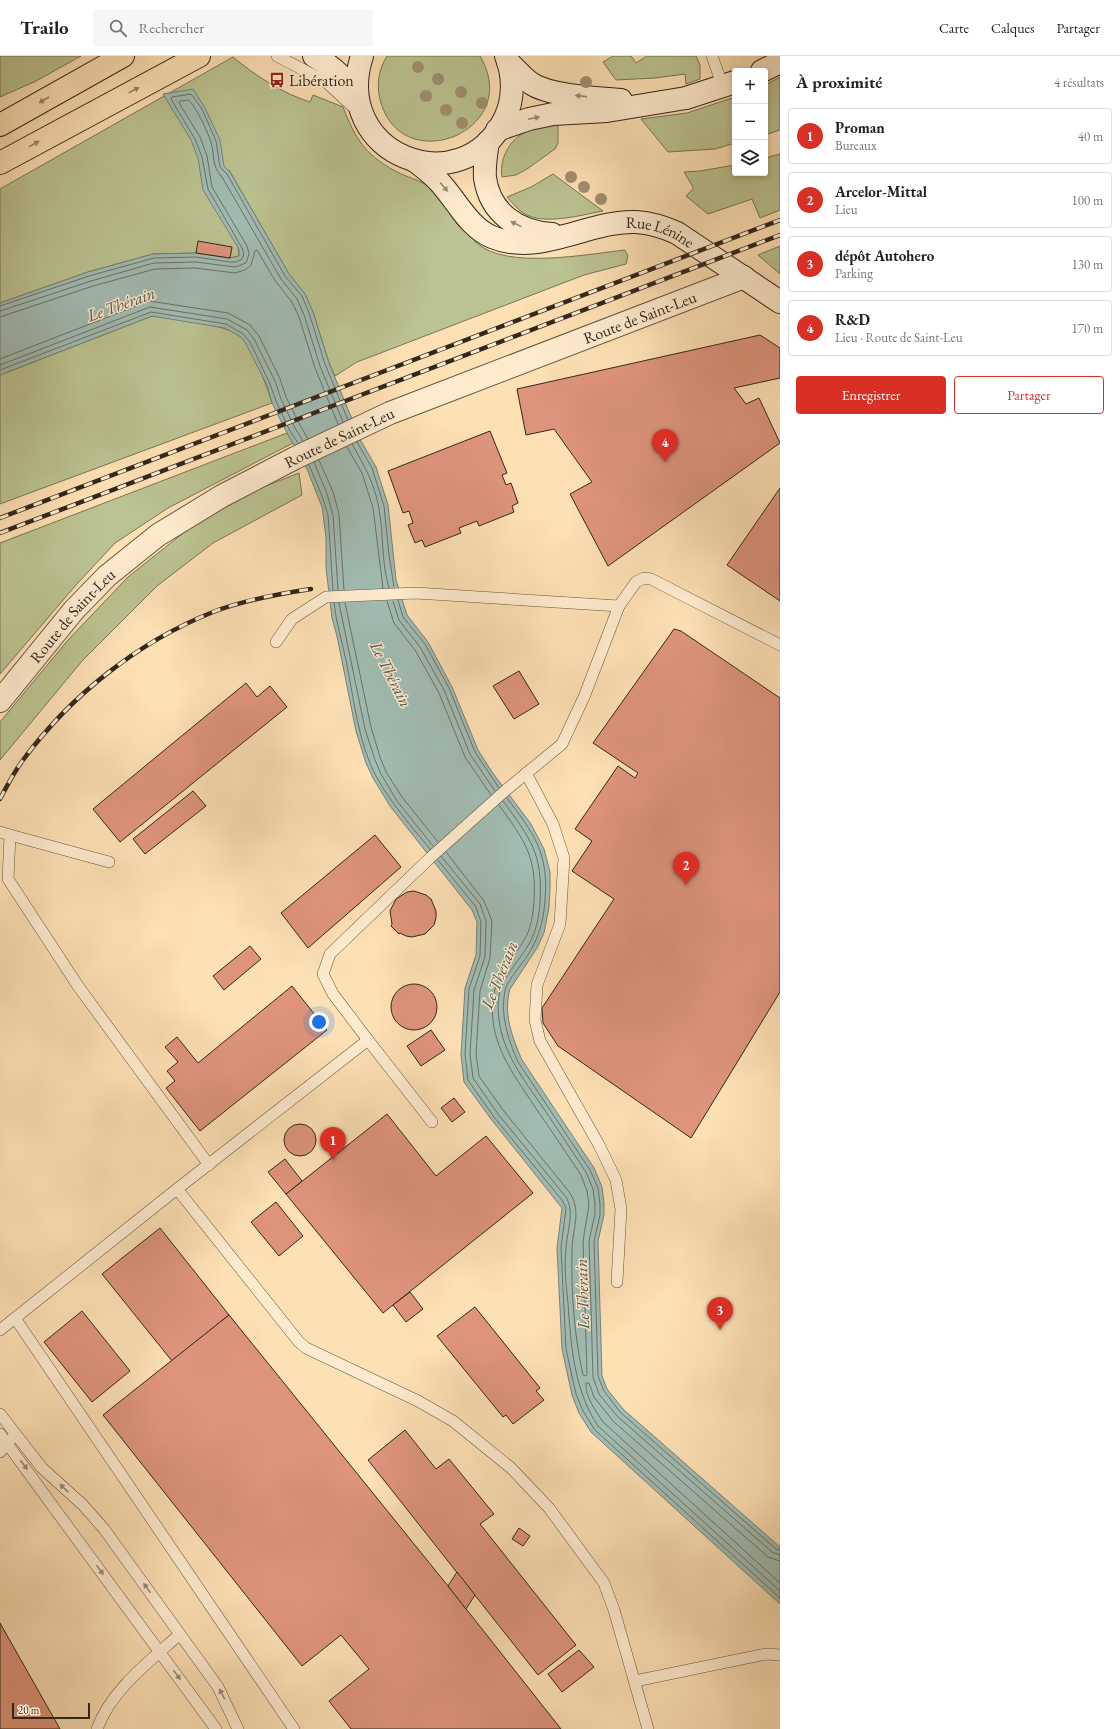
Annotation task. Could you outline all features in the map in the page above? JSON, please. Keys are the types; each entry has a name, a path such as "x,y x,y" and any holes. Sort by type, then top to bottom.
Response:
{"main road":[{"path":"0,125 67,86 124,56"},
{"path":"0,163 99,108 199,56"},
{"path":"0,120 20,113"}],"street":[{"path":"314,56 344,77 357,98 364,118 371,131 381,142 397,153 415,161 442,184 474,225 491,237 503,241 528,243 567,235"},
{"path":"357,98 357,76 362,56"},
{"path":"507,59 532,84 552,92 599,98 662,103"},
{"path":"507,59 512,80 511,98 506,115 493,136 485,177 490,197 504,218 529,230 543,234 567,235"},
{"path":"768,68 780,62"},
{"path":"415,161 434,163 454,161 472,153 493,136 529,119 607,112 662,103 686,98 729,85"},
{"name":"Rue Lénine","path":"567,235 606,226 635,222 661,226 677,233 780,302"},
{"name":"Route de Saint-Leu","path":"0,701 74,610 107,576 158,535 201,508 295,458 367,423 454,388 744,277"}],"lane":[{"path":"277,56 326,81 345,97 364,118"},
{"path":"712,56 729,85"},
{"path":"432,1122 332,994 323,974 330,954 430,857 506,790 562,744 584,696 619,606 636,582 644,578 651,579 780,645"},
{"path":"276,642 292,619 326,597 416,593 619,606"},
{"path":"526,773 553,824 564,858 560,924 537,985 535,1020 540,1041 599,1145 616,1180 621,1209 617,1282"},
{"path":"109,862 5,834 8,879 78,986 209,1165"},
{"path":"0,1330 368,1040"},
{"path":"177,1189 299,1342 306,1348 418,1401 453,1421 486,1446 528,1485 549,1508 604,1583 614,1610 648,1729"},
{"path":"15,1318 294,1729"},
{"path":"0,1414 42,1468 97,1520 218,1687 238,1729"},
{"path":"0,1452 15,1433"},
{"path":"0,1434 216,1729"},
{"path":"97,1729 113,1700 180,1634"},
{"path":"635,1681 766,1654 779,1654"}],"green space":[{"path":"0,56 81,56 36,81 0,97"},
{"path":"387,56 480,56 489,82 486,105 474,123 456,136 434,141 412,138 394,126 379,97 378,85 380,73"},
{"path":"613,56 631,56 636,63 647,56 696,56 700,65 700,79 686,84 685,74 655,78 616,80 603,62"},
{"path":"233,57 260,77 289,94 310,102 313,95 343,107 358,139 371,154 389,168 431,188 442,200 459,227 477,243 490,251 507,256 548,258 570,257 625,250 628,256 626,264 584,275 357,362 335,376 329,363 313,312 305,294 289,274 229,170 239,256 230,258 196,253 153,254 88,272 0,303 0,189"},
{"path":"780,77 780,130 768,134 768,104 768,83"},
{"path":"732,98 732,144 715,149 668,152 641,119 687,113"},
{"path":"558,123 558,143 555,149 516,175 502,177 502,162 508,149 517,137 533,129"},
{"path":"780,154 780,210 760,218 752,199 708,214 686,196 693,189 693,187 684,172 732,166 732,176 768,176 768,157"},
{"path":"553,174 603,211 574,217 541,219 523,213 507,197 531,187"},
{"path":"780,246 780,274 758,255"},
{"path":"152,316 211,325 233,332 241,337 250,349 272,403 0,504 0,375"},
{"path":"287,433 293,443 168,508 115,543 76,585 0,674 0,543"},
{"path":"299,473 302,495 213,543 157,586 82,661 0,760 0,722 68,640 128,577 192,526 258,489"}],"water":[{"name":"Le Thérain","path":"193,89 205,108 220,140 224,166 230,172 289,274 305,294 313,312 329,363 361,441 376,467 388,505 396,580 407,615 428,642 452,687 478,750 492,772 531,824 544,849 550,872 550,888 549,907 544,933 537,948 510,989 508,998 508,1016 512,1034 522,1060 594,1168 602,1187 604,1215 598,1241 602,1376 607,1389 623,1409 780,1547 780,1604 591,1432 579,1413 572,1395 562,1349 557,1248 562,1208 491,1119 464,1082 461,1055 465,988 476,955 477,922 472,910 390,806 366,763 356,731 332,618 326,568 326,537 322,507 307,469 272,403 267,385 246,344 241,337 225,328 152,316 0,375 0,303 88,272 153,254 196,253 230,258 239,256 239,249 203,190 198,158 191,140 163,94"}],"building":[{"path":"198,241 232,247 230,258 196,253"},
{"path":"760,335 780,348 780,378 734,388 746,404 759,398 780,443 608,566 570,494 592,482 554,429 526,435 517,389"},
{"path":"490,431 507,473 502,475 506,485 511,483 518,503 512,506 514,512 479,526 477,521 459,528 461,533 425,547 422,540 415,543 408,525 413,523 409,511 403,513 388,471"},
{"path":"780,488 780,601 727,565"},
{"path":"674,629 681,631 780,698 780,992 691,1138 558,1046 543,1023 542,1008 614,899 572,871 592,841 575,829 618,766 635,778 638,773 593,743"},
{"path":"519,671 539,704 514,719 493,686"},
{"path":"246,683 257,697 270,686 287,707 120,842 93,809"},
{"path":"193,791 206,806 145,854 133,839"},
{"path":"375,835 401,867 308,948 281,913"},
{"path":"414,891 426,895 431,899 436,911 436,918 434,925 425,934 412,937 399,934 391,926 390,911 396,899 407,892"},
{"path":"250,946 261,959 224,990 213,976"},
{"path":"409,984 419,984 427,988 433,994 437,1002 437,1012 433,1020 427,1026 419,1030 409,1030 401,1026 395,1020 391,1012 391,1002 395,994 401,988"},
{"path":"292,986 327,1030 200,1131 166,1088 175,1081 167,1071 178,1062 165,1047 177,1037 198,1063"},
{"path":"431,1030 445,1050 421,1066 407,1046"},
{"path":"454,1098 465,1112 452,1122 441,1108"},
{"path":"387,1114 436,1176 486,1136 533,1193 383,1313 286,1194"},
{"path":"297,1124 303,1124 313,1131 316,1140 315,1146 309,1153 303,1156 297,1156 287,1149 284,1143 284,1137 291,1127"},
{"path":"285,1159 302,1181 286,1194 268,1172"},
{"path":"276,1202 303,1236 279,1256 251,1222"},
{"path":"160,1228 229,1315 172,1361 102,1274"},
{"path":"410,1292 423,1309 406,1322 393,1305"},
{"path":"475,1307 540,1388 536,1391 544,1400 513,1424 506,1415 503,1417 437,1336"},
{"path":"82,1311 130,1371 92,1402 44,1342"},
{"path":"229,1315 448,1586 561,1729 351,1729 329,1701 369,1669 341,1635 302,1666 103,1415"},
{"path":"405,1430 436,1469 449,1459 494,1514 480,1524 576,1645 538,1675 368,1460"},
{"path":"519,1528 530,1536 523,1546 512,1539"},
{"path":"457,1572 475,1595 466,1609 448,1586"},
{"path":"0,1623 60,1729 0,1729"},
{"path":"579,1650 594,1667 562,1692 548,1674"}],"railway":[{"path":"0,518 780,220"},
{"path":"0,533 780,235"},
{"path":"0,799 23,760 62,714 108,673 133,655 185,624 213,612 261,598 311,589"}],"place":[{"name":"Libération","path":"277,80"},
{"name":"R&D","path":"665,462"},
{"name":"Arcelor-Mittal","path":"686,885"},
{"name":"Proman","path":"333,1160"},
{"name":"dépôt Autohero","path":"720,1330"}]}
